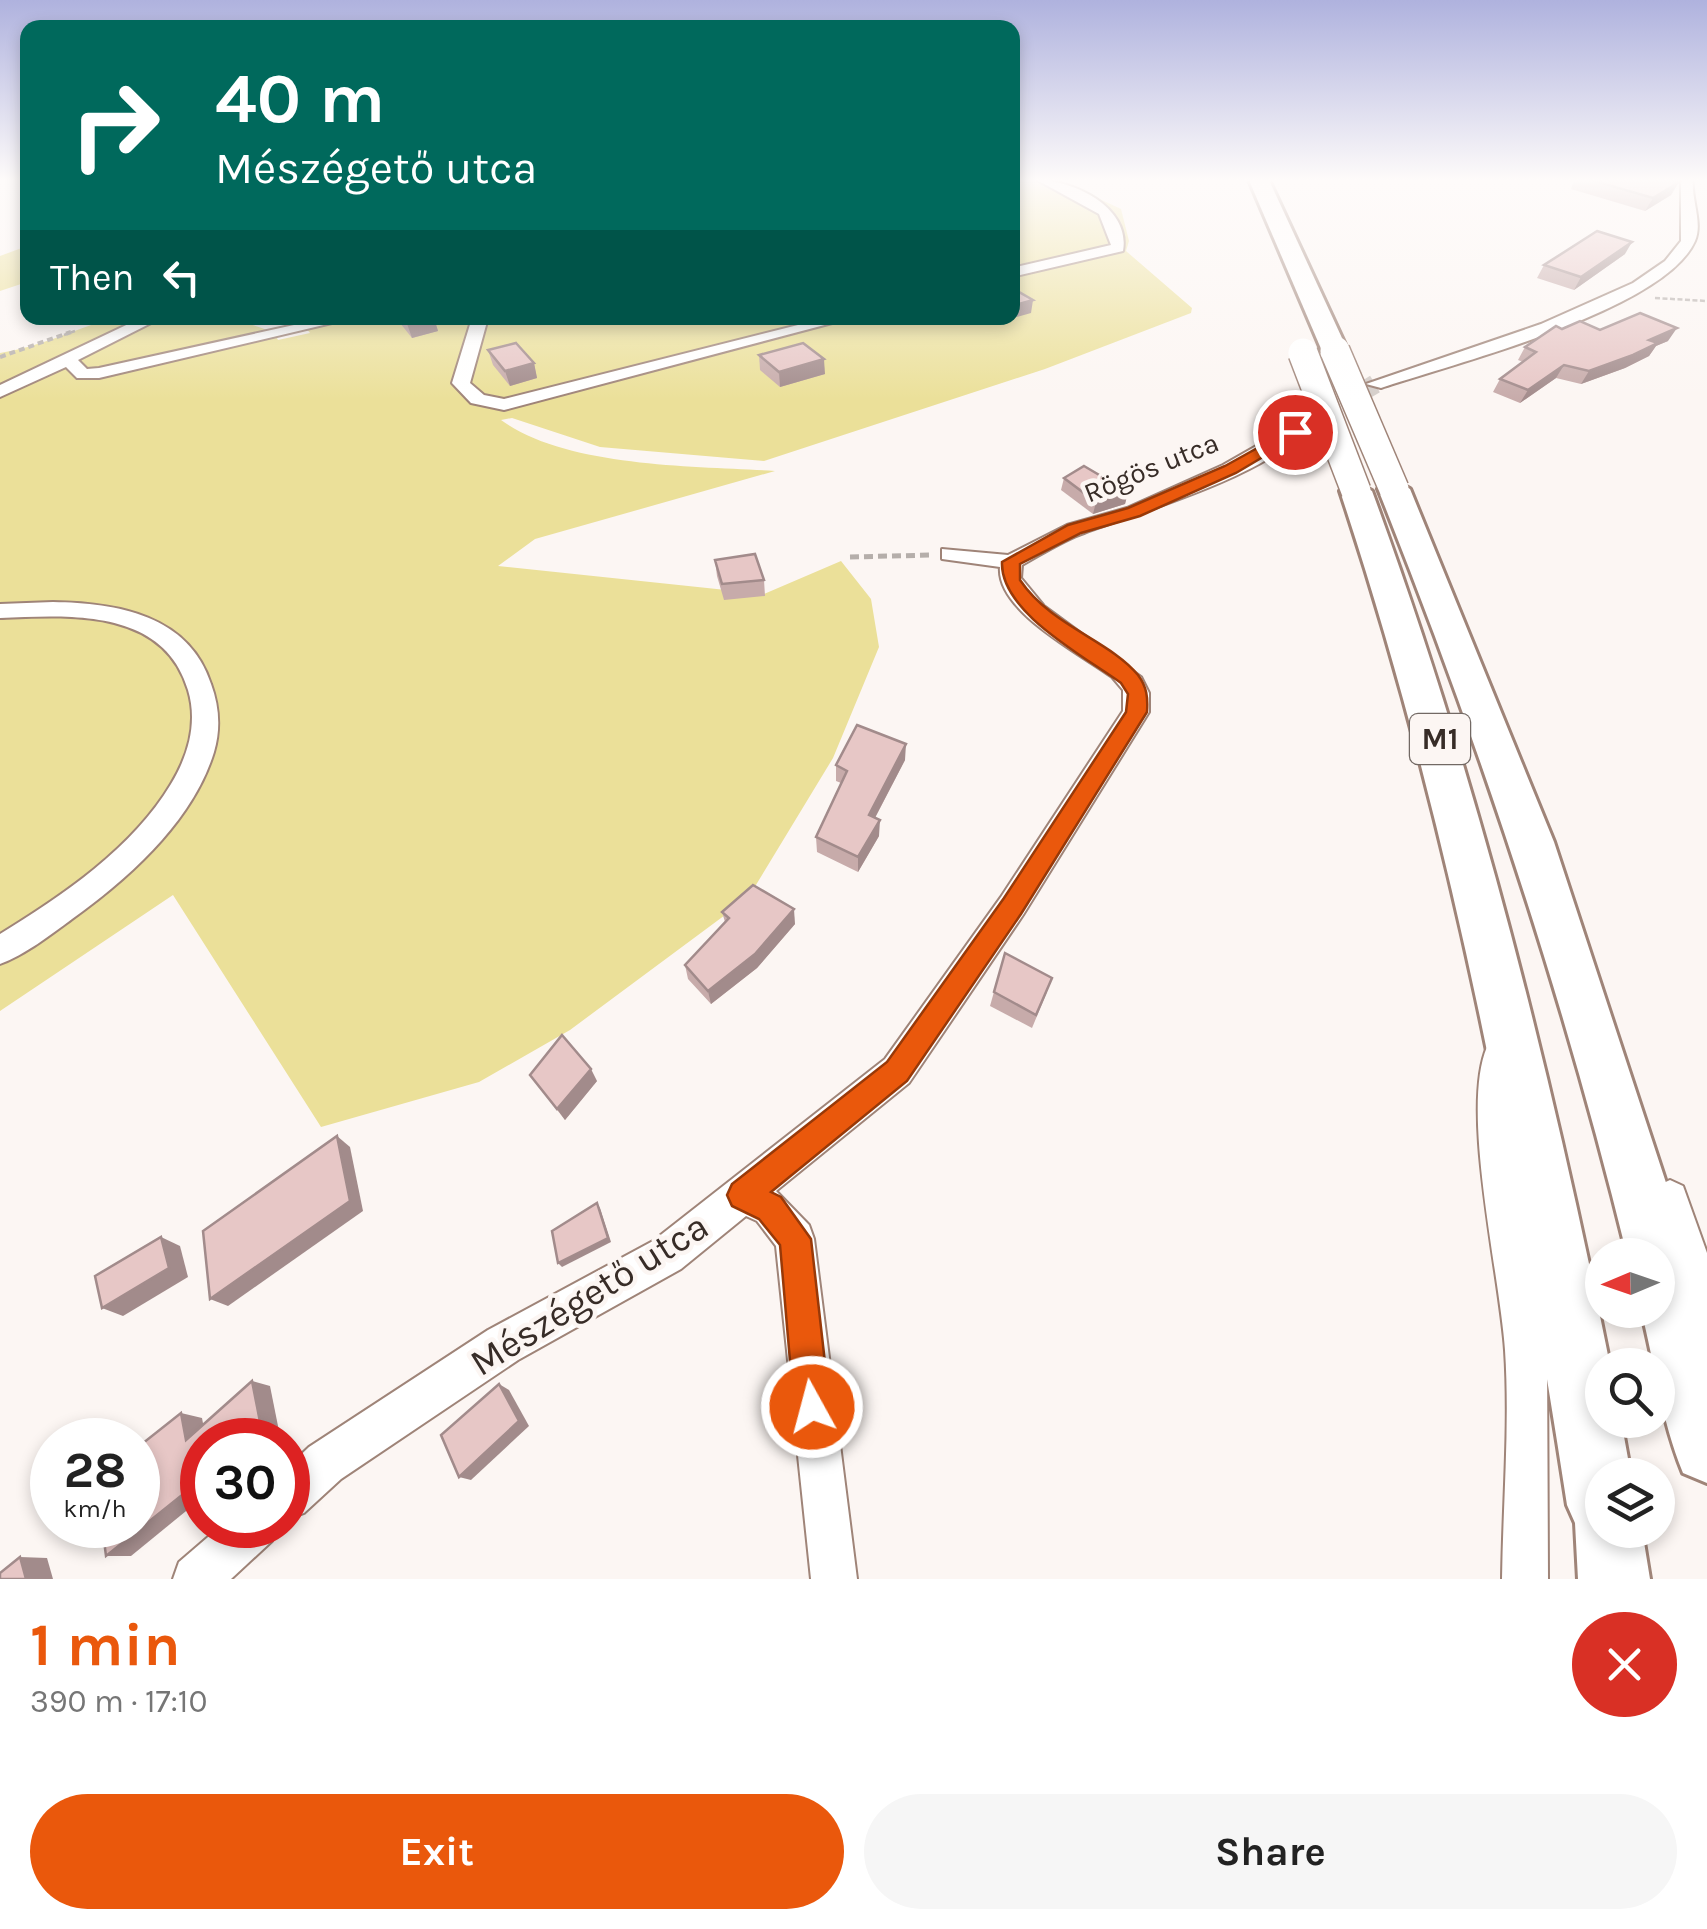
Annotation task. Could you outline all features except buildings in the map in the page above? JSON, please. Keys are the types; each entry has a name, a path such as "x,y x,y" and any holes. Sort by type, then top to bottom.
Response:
{"highway":[{"name":"M1","path":"1292,254 1335,351 1506,992 1558,1244 1594,1458"},
{"name":"M1","path":"1300,345 1375,490 1448,615 1573,960 1670,1292 1707,1449"},
{"path":"1610,1548 1614,1579"}],"street":[{"path":"1020,272 1095,254"},
{"path":"1375,384 1532,333 1604,303 1682,254"},
{"path":"0,392 139,325"},
{"path":"281,325 297,329"},
{"path":"66,358 83,374 99,374 314,325"},
{"path":"478,325 461,382 474,400 512,404 816,325"},
{"name":"Rögös utca","path":"1012,562 1074,529 1134,512 1230,470 1295,432"},
{"path":"950,554 1012,562"},
{"name":"Mészégető utca","path":"310,1477 503,1345 667,1256 897,1071 1012,906 1136,712 1138,694 1129,678 1048,622 1011,580 1012,562"},
{"path":"0,611 93,610 127,616 158,629 184,652 199,677 210,712 204,747 187,781 148,834 88,894 0,950"},
{"path":"1573,960 1627,1066 1707,1312"},
{"path":"1506,992 1494,1107 1526,1351 1525,1579"},
{"path":"743,1195 770,1208 795,1239 834,1579"},
{"path":"196,1579 230,1548"}],"path":[{"path":"1629,288 1676,302 1707,302"},
{"path":"0,356 76,330"},
{"path":"0,348 11,350"},
{"path":"850,557 950,554"}],"shaded area":[{"path":"20,254 20,284 0,291 0,256"},
{"path":"1020,254 1129,254 1192,308 1191,313 1045,369 764,461 600,447 512,418 501,420 528,436 595,456 775,471 535,539 498,566 764,594 841,561 871,599 879,647 833,758 748,898 570,1030 479,1082 321,1127 173,895 0,1011 0,353 93,325 253,325 278,340 310,333 304,325 1020,325"}],"tunnel":[{"path":"1295,432 1375,384"}],"route":[{"path":"812,1407 795,1239 770,1208 743,1195 897,1071 1012,906 1136,712 1138,694 1129,678 1048,622 1020,594 1008,569 1019,555 1032,548 1074,529 1134,512 1230,470 1295,432"}]}
